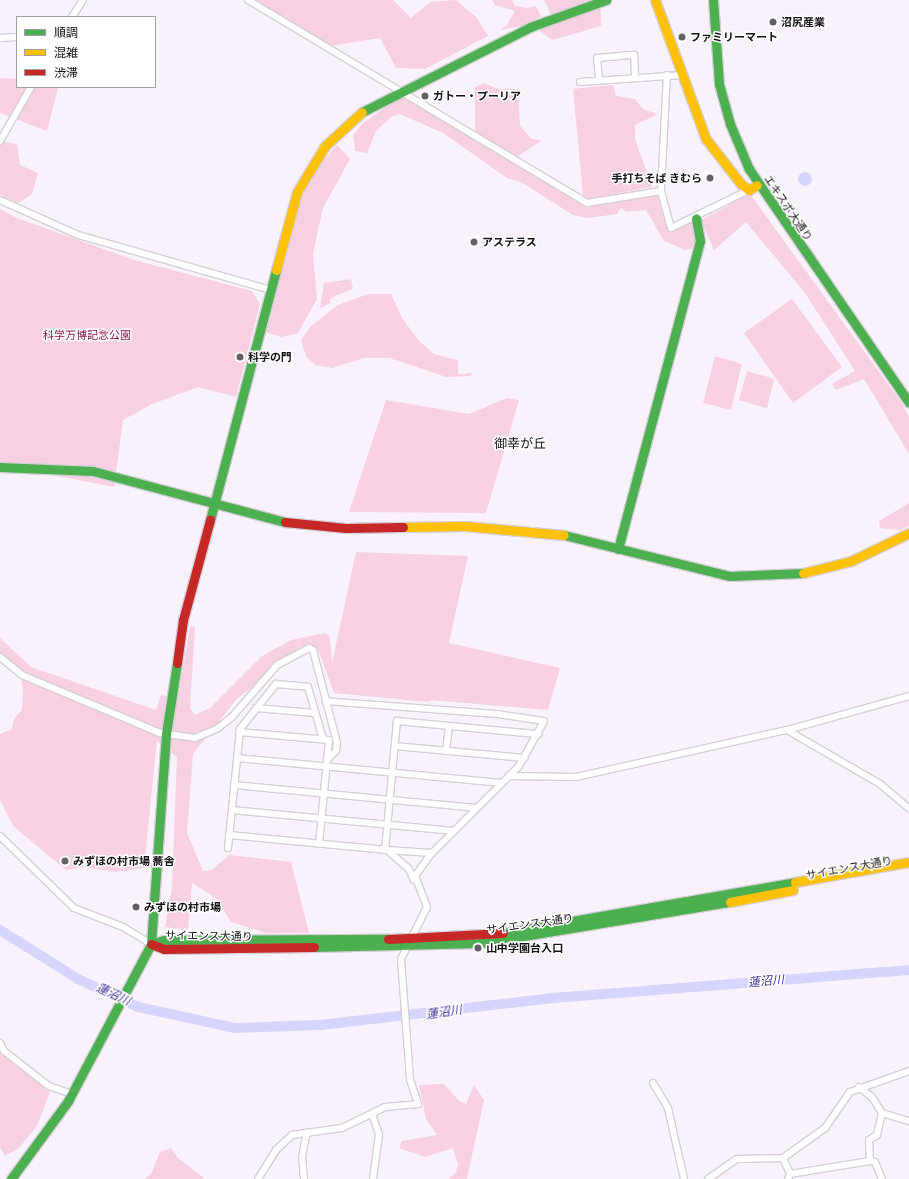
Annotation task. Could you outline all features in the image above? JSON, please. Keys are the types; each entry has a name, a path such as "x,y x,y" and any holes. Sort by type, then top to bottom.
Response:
{"street":[{"path":"73,16 83,0"},
{"path":"248,0 588,203 661,192"},
{"path":"0,836 74,908 123,927 150,944 166,734 182,620 268,289 292,203 314,161 353,118 399,91 530,27 606,0"},
{"path":"655,0 706,139 724,166 749,190"},
{"name":"エキスポ大通り","path":"713,0 714,47 723,100 738,145 758,184 909,403"},
{"path":"0,38 16,37"},
{"path":"599,80 597,58 634,55 635,77"},
{"path":"668,75 661,192 670,228 696,218 758,184"},
{"path":"580,82 635,77 683,75"},
{"path":"0,141 30,88"},
{"path":"0,200 78,235 268,289"},
{"path":"618,549 700,241 696,218"},
{"path":"0,467 93,471 212,504 296,525 503,528 546,531 715,573 774,577 836,566 909,533"},
{"path":"0,657 22,675 166,734 196,738 218,728 277,665 309,648 312,650 337,747 326,763"},
{"path":"228,848 239,732 276,684 308,687 323,739"},
{"path":"509,776 576,777 787,730 909,696"},
{"path":"325,701 497,714 544,721 524,758 509,776 432,853 414,880"},
{"path":"256,708 315,713"},
{"path":"386,850 397,721 538,734"},
{"path":"446,751 449,726"},
{"path":"787,730 880,784 909,808"},
{"path":"239,732 328,740 319,844"},
{"path":"395,746 524,758"},
{"path":"237,758 326,763 392,773 502,783"},
{"path":"234,785 476,808"},
{"path":"232,810 454,831"},
{"path":"229,835 432,853"},
{"path":"258,1179 286,1139 308,1132 342,1128 372,1114 385,1106 418,1104 410,1079 401,959 427,907 409,869 386,850"},
{"name":"サイエンス大通り","path":"11,1179 41,1142 72,1094 150,944 164,940 411,939 561,925 909,862"},
{"name":"サイエンス大通り","path":"150,944 164,949 406,948 480,943 575,930 909,870"},
{"path":"0,1043 4,1051 49,1086 72,1094"},
{"path":"708,1179 737,1160 783,1158 825,1128 850,1092 859,1087 909,1071"},
{"path":"653,1083 668,1108 684,1179"},
{"path":"859,1087 872,1097 882,1113 909,1122"},
{"path":"870,1161 869,1140 877,1135 882,1113"},
{"path":"372,1114 379,1134 373,1179"},
{"path":"304,1179 302,1157 308,1132"},
{"path":"783,1158 789,1176 870,1161 875,1162 882,1179"}],"green space":[{"path":"254,0 393,0 411,18 430,2 456,0 477,18 488,36 425,69 396,68 380,38 329,46"},
{"path":"492,0 512,0 515,6 527,8 536,6 541,16 522,26 500,30 507,25 515,11 495,5"},
{"path":"544,0 600,0 601,26 552,40 539,30 554,21"},
{"path":"0,78 16,79 16,88 58,88 47,131 0,113"},
{"path":"484,83 498,89 518,89 520,126 532,139 542,140 511,161 587,205 657,194 669,231 689,222 693,224 696,236 694,248 685,250 664,241 646,210 626,212 621,208 617,214 587,218 573,215 521,182 507,178 443,133 400,114 391,117 376,131 367,153 355,151 353,135 361,125 400,96 463,133 475,134 475,87"},
{"path":"613,85 616,96 635,99 643,109 658,114 635,125 635,139 652,187 588,199 583,195 573,89"},
{"path":"0,141 17,144 20,165 38,173 32,194 18,203 0,195"},
{"path":"337,145 350,159 323,208 313,254 317,299 298,333 282,337 264,332 300,200 318,167"},
{"path":"750,194 901,402 909,417 909,454 864,379 836,390 832,384 855,371 805,293 746,222 714,250 701,220"},
{"name":"科学万博記念公園","path":"0,209 17,218 134,260 252,291 260,304 236,397 198,387 152,404 123,420 114,487 0,465"},
{"path":"351,279 353,289 335,296 329,300 331,303 320,308 324,283"},
{"path":"368,294 391,294 402,318 419,341 434,354 458,360 458,374 472,373 471,376 446,377 390,358 364,358 332,368 316,365 306,357 301,340 311,326 338,305"},
{"path":"792,299 842,367 793,403 744,333"},
{"path":"715,356 742,364 731,410 703,403"},
{"path":"747,371 774,379 767,408 739,400"},
{"path":"507,398 519,400 486,513 349,512 386,400 469,414"},
{"path":"909,503 909,526 900,530 880,528 879,521"},
{"path":"356,552 468,556 449,643 560,668 548,710 432,700 429,702 334,693 317,647 300,647 236,700 193,754 187,833 203,871 212,870 229,855 291,862 309,933 266,933 231,922 216,898 192,883 188,930 165,927 172,888 177,757 157,741 144,868 115,872 86,867 66,870 13,826 0,800 0,734 12,729 14,719 22,710 23,690 20,671 0,653 0,638 31,667 156,710 161,695 178,697 190,627 195,627 190,708 195,715 210,708 262,656 291,640 325,633 330,637 332,663"},
{"path":"0,1053 50,1092 37,1126 19,1148 5,1156 0,1147"},
{"path":"444,1084 459,1101 466,1104 474,1085 484,1100 467,1179 448,1179 456,1172 458,1165 453,1148 425,1157 399,1148 402,1141 437,1135 426,1119 419,1085"},
{"path":"171,1148 178,1158 205,1179 144,1179 151,1174 160,1152"}],"water":[{"path":"802,172 808,172 812,176 812,182 808,186 802,186 798,182 798,176"}],"waterway":[{"name":"蓮沼川","path":"0,930 78,979 138,1007 235,1028 320,1025 553,998 909,970"}],"traffic: fast":[{"path":"362,112 530,27 606,0"},
{"path":"713,0 719,84 730,124 749,169 909,403"},
{"path":"618,549 700,241 696,218"},
{"path":"210,520 276,270"},
{"path":"0,467 93,471 285,522"},
{"path":"564,535 730,576 803,573"},
{"path":"151,944 166,734 177,663"},
{"path":"503,933 795,882"},
{"path":"314,947 481,943 730,902"},
{"path":"11,1179 68,1101 151,944 164,940 388,939"}],"traffic: slow":[{"path":"655,0 706,139 741,184 749,190 757,185"},
{"path":"276,270 297,192 325,146 362,112"},
{"path":"403,527 465,526 564,535"},
{"path":"803,573 851,561 909,533"},
{"path":"795,882 909,862"},
{"path":"730,902 793,890"}],"traffic: jam":[{"path":"177,663 183,620 210,520"},
{"path":"285,522 346,528 403,527"},
{"path":"388,939 503,933"},
{"path":"151,944 164,949 314,947"}],"place":[{"name":"沼尻産業","path":"773,22"},
{"name":"ファミリーマート","path":"682,37"},
{"name":"ガトー・プーリア","path":"425,96"},
{"name":"手打ちそば きむら","path":"710,178"},
{"name":"アステラス","path":"474,242"},
{"name":"科学の門","path":"240,357"},
{"name":"みずほの村市場 蕎舎","path":"65,861"},
{"name":"みずほの村市場","path":"136,907"},
{"name":"山中学園台入口","path":"478,948"}],"district":[{"name":"御幸が丘","path":"520,444"}]}
